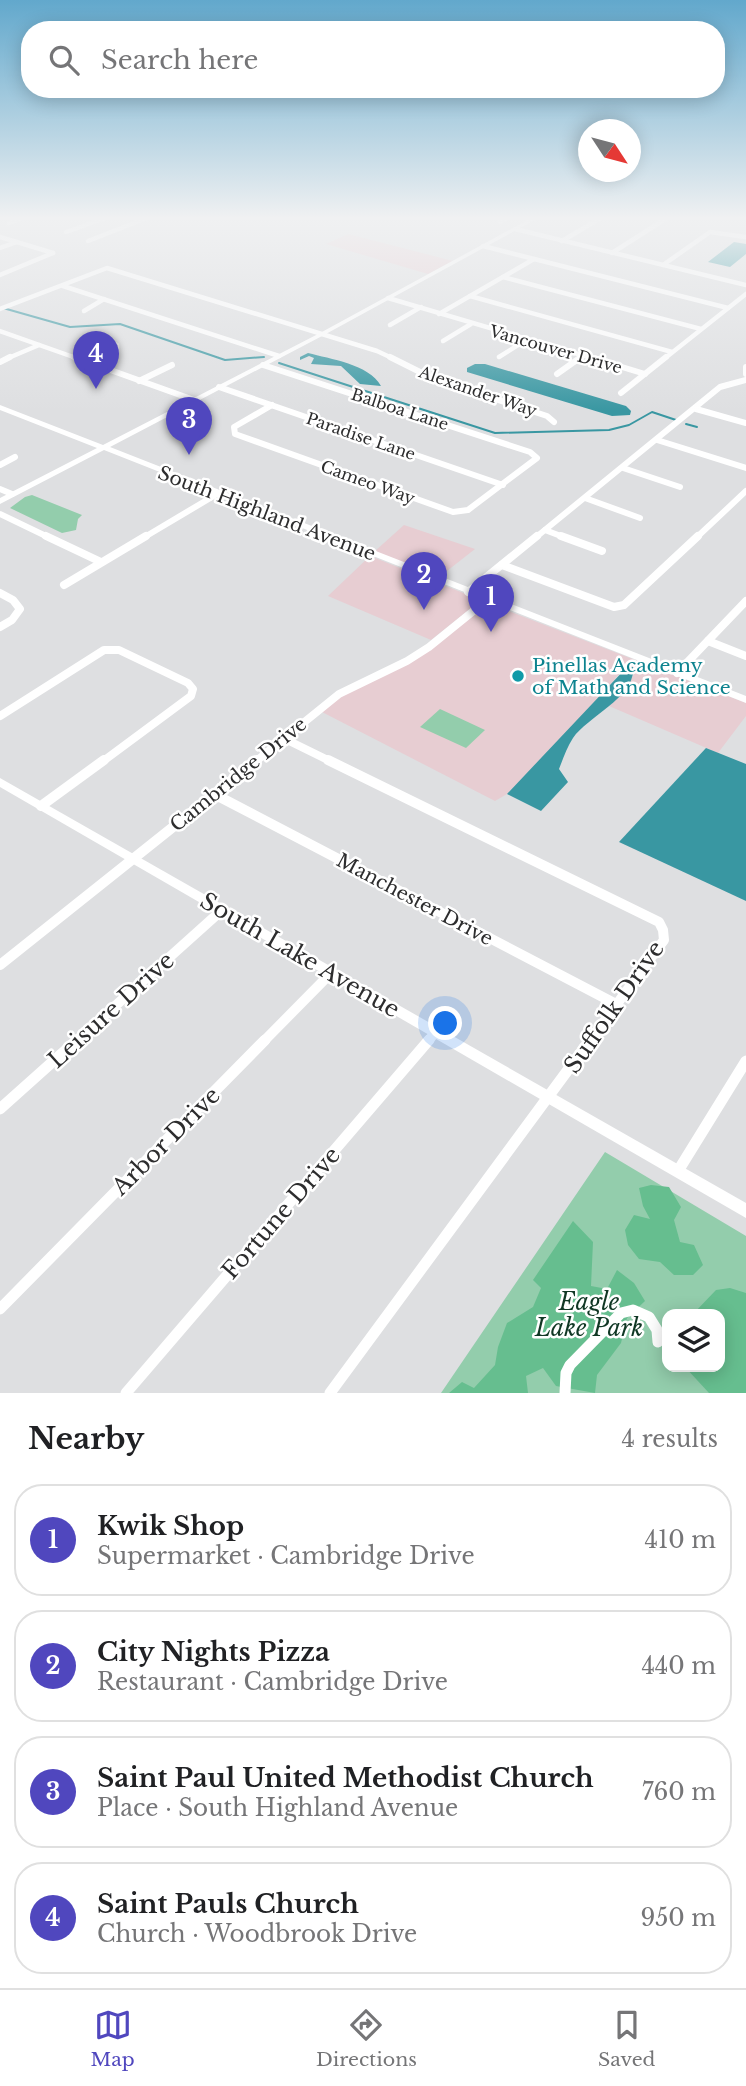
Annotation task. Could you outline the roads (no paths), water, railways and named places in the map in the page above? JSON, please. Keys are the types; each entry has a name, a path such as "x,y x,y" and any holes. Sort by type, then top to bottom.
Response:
{"street":[{"name":"Alexander Way","path":"63,286 75,281"},
{"name":"Alexander Way","path":"149,281 387,355 432,379 547,415 554,422"},
{"path":"0,501 420,281"},
{"path":"439,314 496,281"},
{"path":"518,281 701,329"},
{"path":"621,281 728,308"},
{"path":"3,308 63,286 279,356"},
{"path":"621,393 746,294"},
{"path":"470,296 672,352"},
{"name":"Vancouver Drive","path":"388,298 645,374"},
{"path":"84,311 104,299"},
{"path":"390,325 421,307"},
{"path":"443,341 471,324"},
{"path":"0,331 194,400"},
{"path":"91,363 117,351 117,345 101,337"},
{"path":"499,357 526,340"},
{"path":"0,362 39,345"},
{"path":"557,374 583,356"},
{"path":"139,381 172,365"},
{"name":"Balboa Lane","path":"263,365 537,456"},
{"path":"746,367 746,374"},
{"path":"468,592 725,384 746,380"},
{"name":"Paradise Lane","path":"219,387 503,485"},
{"name":"Cameo Way","path":"272,405 234,427 235,434 453,512 468,510 535,461 537,456"},
{"name":"South Highland Avenue","path":"0,407 746,700"},
{"path":"695,409 746,423"},
{"path":"657,440 746,468"},
{"path":"0,465 15,457"},
{"path":"623,468 680,487"},
{"path":"0,489 12,494"},
{"path":"502,565 601,604 614,607 625,605 746,491"},
{"path":"64,585 217,494"},
{"path":"585,498 640,518"},
{"path":"0,514 101,562"},
{"path":"545,530 602,551"},
{"path":"0,593 13,600 20,609 12,620 0,627"},
{"name":"Cambridge Drive","path":"0,965 339,694 407,661 429,647 487,600"},
{"path":"677,673 746,601"},
{"path":"708,641 746,656"},
{"path":"0,716 104,650 119,650 188,683 193,689 191,696 41,806"},
{"name":"Suffolk Drive","path":"283,738 662,924 664,940 330,1393"},
{"name":"South Lake Avenue","path":"0,782 746,1211"},
{"name":"Manchester Drive","path":"214,794 616,1004"},
{"name":"Leisure Drive","path":"0,1109 222,910"},
{"name":"Arbor Drive","path":"0,1310 331,974"},
{"name":"Fortune Drive","path":"126,1393 435,1033"},
{"path":"678,1171 746,1061"},
{"path":"565,1393 566,1373 570,1365 621,1313 633,1310 651,1318 659,1332 658,1342"}],"water":[{"path":"308,353 358,367 368,372 381,386 360,384 341,366 311,364 314,358 309,356 300,360 300,357"},
{"path":"475,364 485,364 626,406 631,411 630,415 612,416 467,372 467,368"},
{"path":"627,667 633,667 627,688 573,738 559,769 568,782 541,811 507,794"},
{"path":"706,748 746,764 746,901 619,842"}],"waterway":[{"path":"3,308 70,327 120,324 225,360 264,357"},
{"path":"279,363 495,433 609,430 629,425 652,412 676,420"},
{"path":"686,424 697,427"}],"place":[{"name":"Saint Pauls Church","path":"96,389"},
{"name":"Saint Paul United Methodist Church","path":"189,455"},
{"name":"City Nights Pizza","path":"424,610"},
{"name":"Kwik Shop","path":"491,632"},
{"name":"Pinellas Academy of Math and Science","path":"518,676"}],"park label":[{"name":"Eagle Lake Park","path":"589,1315"}]}
